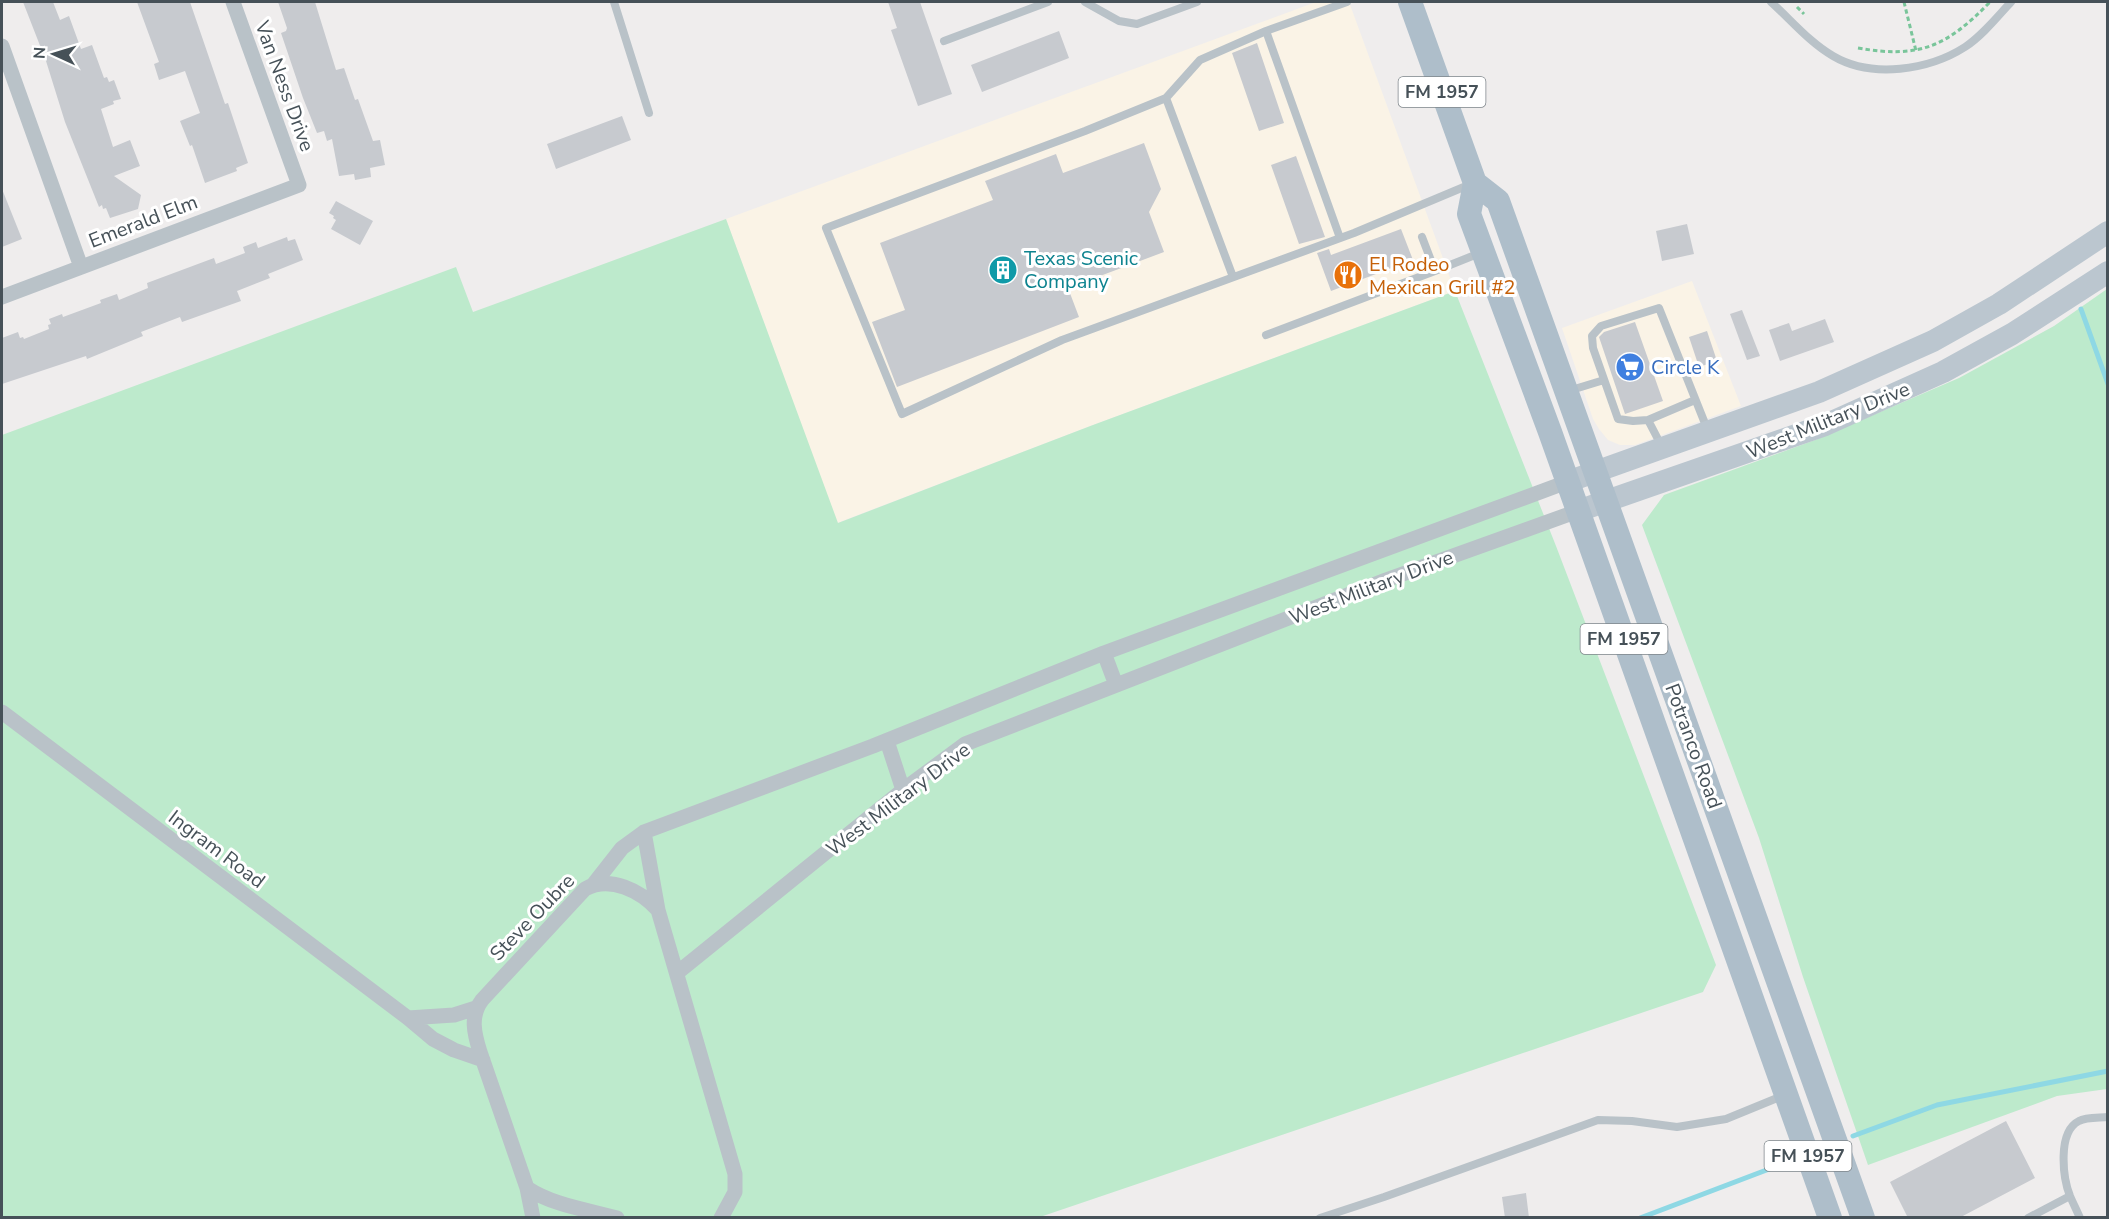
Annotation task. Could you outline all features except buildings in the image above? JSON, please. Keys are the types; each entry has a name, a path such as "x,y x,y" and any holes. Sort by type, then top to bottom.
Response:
{"main road":[{"name":"FM 1957","path":"1410,2 1475,183"},
{"name":"Potranco Road","path":"1830,1218 1578,511 1469,214 1475,183 1498,201 1863,1218"},
{"name":"West Military Drive","path":"1567,482 1819,392 1933,341 1999,304 2108,232"},
{"path":"2055,267 2073,295"},
{"name":"West Military Drive","path":"1578,511 1825,425 1943,372 2012,334 2108,272"}],"street":[{"name":"Van Ness Drive","path":"233,2 299,184"},
{"path":"2,46 81,267"},
{"name":"Emerald Elm","path":"2,297 299,184"},
{"name":"West Military Drive","path":"593,885 622,848 644,832 887,741 1104,653 1567,482"},
{"name":"West Military Drive","path":"677,973 903,790 965,744 1386,580 1578,511"},
{"path":"1104,653 1116,685"},
{"name":"Ingram Road","path":"2,712 433,1039 454,1050 483,1060"},
{"path":"887,741 903,790"},
{"path":"644,832 658,910 735,1174 735,1192 721,1218"},
{"name":"Steve Oubre","path":"476,1008 585,889 593,885 610,883 631,890 649,900 658,910"},
{"path":"408,1018 454,1015 476,1008 474,1034 527,1188 533,1218"},
{"path":"527,1188 574,1212 618,1218"}],"lane":[{"path":"615,2 649,112"},
{"path":"944,41 1048,2"},
{"path":"1085,2 1119,21 1137,24 1197,2"},
{"path":"1347,2 1266,31 1200,60 1166,98 1085,131 826,228 902,414 1062,340 1340,238 1475,183"},
{"path":"1771,2 1833,57 1856,66 1902,69 1934,62 1966,46 2011,2"},
{"path":"1266,31 1340,238"},
{"path":"1166,98 1233,277"},
{"path":"1422,237 1436,271"},
{"path":"1266,335 1483,252"},
{"path":"1695,400 1648,420 1633,422 1618,419 1593,348 1592,336 1600,326 1659,308 1708,432"},
{"path":"1567,391 1604,380"},
{"path":"1648,420 1662,449"},
{"path":"1320,1218 1598,1120 1632,1121 1677,1127 1726,1119 1786,1094"},
{"path":"2080,1218 2070,1197 2065,1178 2065,1141 2071,1129 2079,1121 2108,1117"},
{"path":"2028,1218 2070,1197"}],"path":[{"path":"1904,2 1916,51"},
{"path":"1858,48 1878,52 1916,51 1952,37 1990,2"}],"shaded area":[{"path":"1316,2 1349,2 1455,291 837,523 726,219"},
{"path":"1692,281 1741,406 1635,445 1620,445 1608,440 1593,419 1562,328"}],"green space":[{"path":"726,219 838,523 1093,425 1455,291 1556,546 1716,965 1703,992 1040,1217 2,1218 2,435 456,267 473,312"},
{"path":"2107,289 2107,1089 2057,1096 1868,1165 1803,977 1759,838 1642,525 1664,495 1815,440 1959,378 2054,326"}],"waterway":[{"path":"2081,309 2108,384"},
{"path":"1853,1136 1937,1105 2108,1071"},
{"path":"1640,1218 1793,1160"}],"place":[{"name":"Texas Scenic Company","path":"1003,270"},
{"name":"El Rodeo Mexican Grill #2","path":"1348,275"},
{"name":"Circle K","path":"1630,367"}]}
